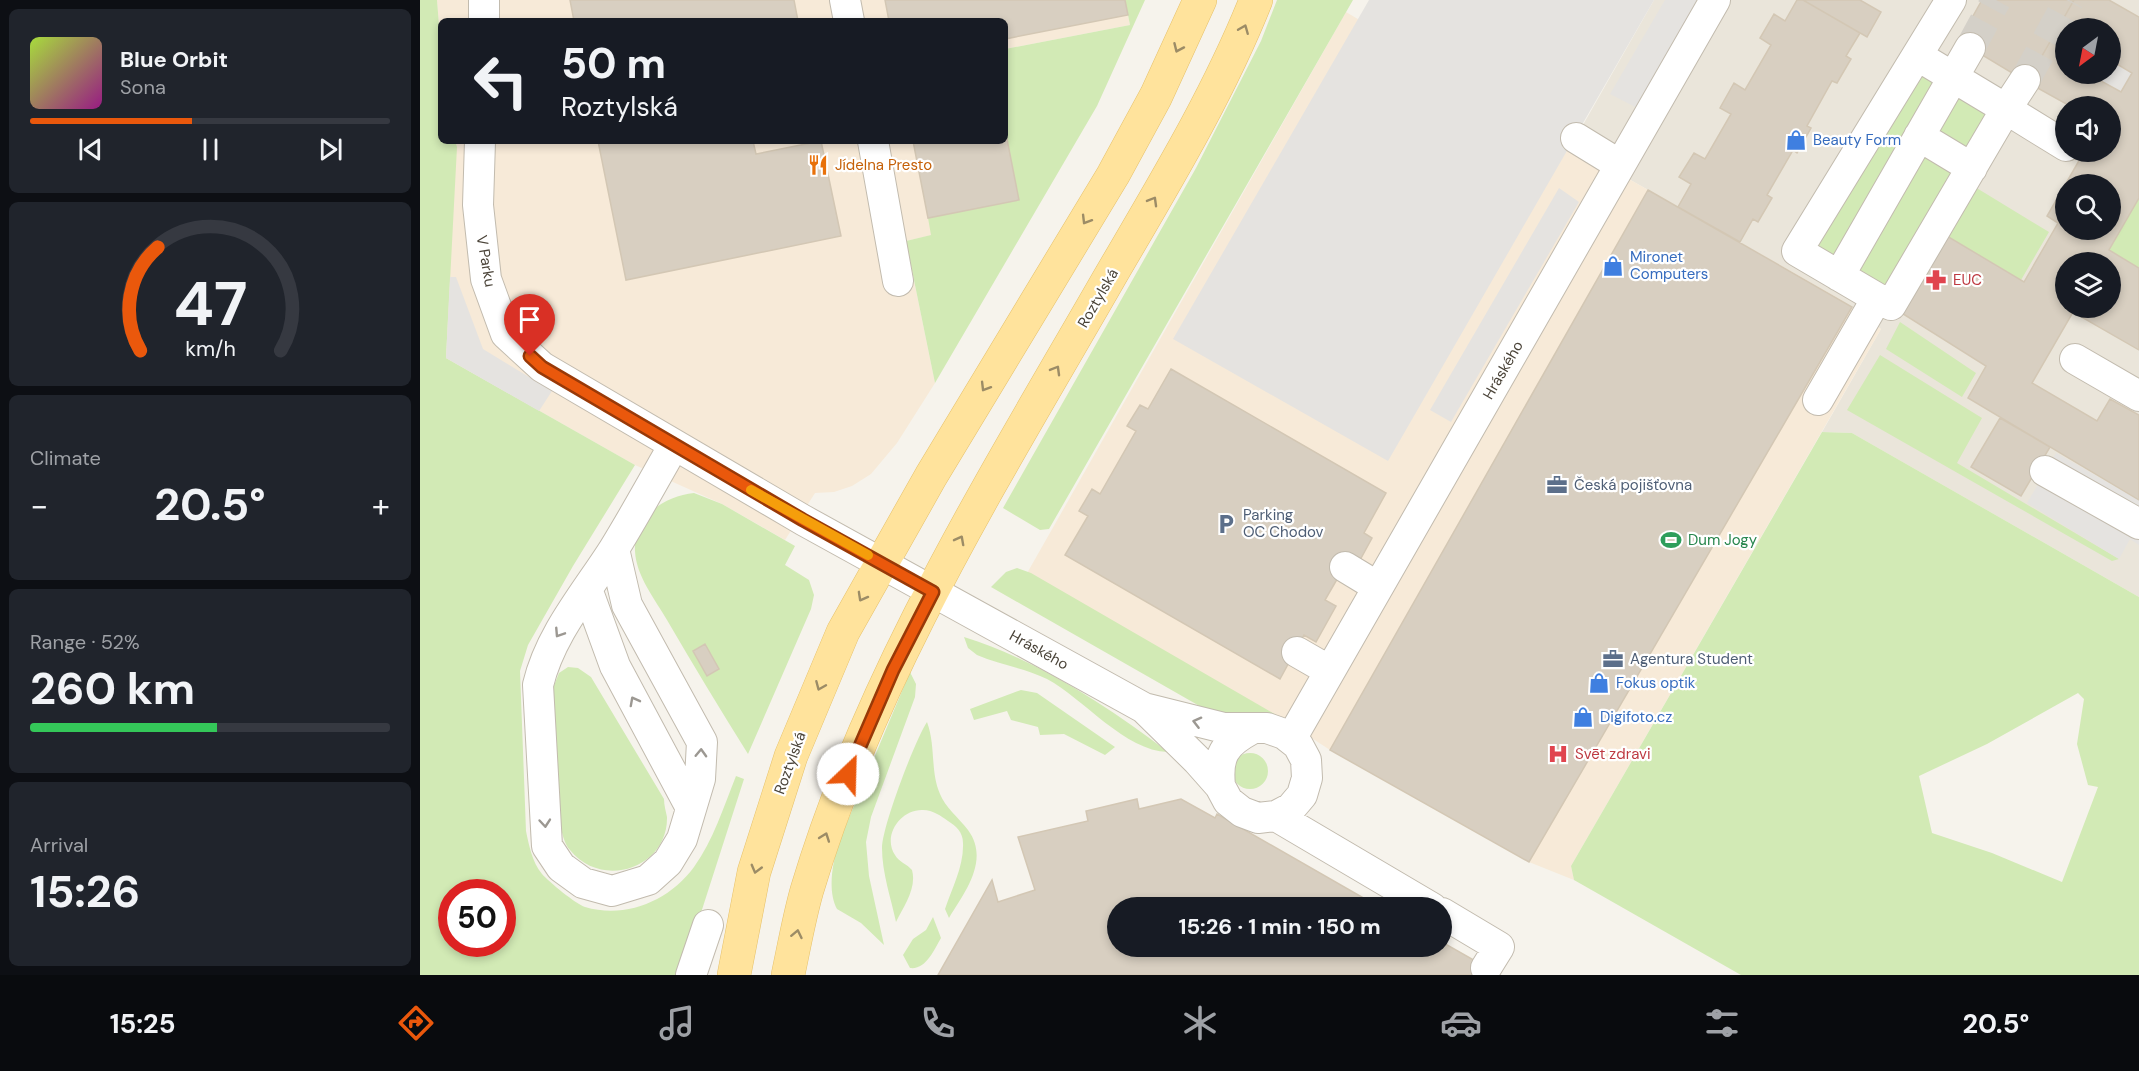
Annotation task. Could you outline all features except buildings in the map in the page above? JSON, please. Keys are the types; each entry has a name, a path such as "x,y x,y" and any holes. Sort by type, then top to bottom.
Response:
{"main road":[{"name":"Roztylská","path":"734,975 754,872 791,756 843,632 931,476 1113,175 1156,96 1200,0"},
{"name":"Roztylská","path":"788,975 806,892 848,774 893,670 972,518 1198,122 1241,38 1256,0"}],"street":[{"path":"484,0 484,18"},
{"path":"845,0 848,18"},
{"name":"Hráského","path":"933,592 1144,708 1224,728 1250,730 1267,728 1291,739 1715,0"},
{"path":"1951,0 1797,250 1891,305 2025,80"},
{"path":"1839,276 1970,48"},
{"path":"1918,56 2055,139"},
{"path":"1919,136 1972,168"},
{"path":"1576,138 1620,165"},
{"name":"V Parku","path":"480,144 478,205 486,279 506,334 542,367 822,531 882,563"},
{"path":"874,144 898,281"},
{"path":"1818,400 1877,297"},
{"path":"2075,359 2139,396"},
{"path":"614,549 627,605 702,742 700,779 682,838 668,862 648,880 612,891 583,883 561,867 548,846 538,685 543,665 554,641 614,549 674,445"},
{"path":"2045,471 2139,524"},
{"path":"882,563 933,592"},
{"path":"1345,567 1378,587"},
{"path":"587,589 615,666 691,808"},
{"path":"1297,652 1330,671"},
{"name":"Hráského","path":"1144,708 1220,786 1228,801 1242,812 1258,818 1276,816"},
{"path":"1220,786 1218,768 1224,752 1235,738 1250,730"},
{"path":"1276,816 1291,808 1302,795 1307,778 1306,760 1298,745 1291,739"},
{"path":"1276,816 1413,897"},
{"path":"1452,919 1499,946 1486,968"},
{"path":"691,975 708,924"}],"shaded area":[{"path":"437,0 1125,0 1130,25 1008,48 1008,18 438,18"},
{"path":"1369,0 1654,0 1388,461 1173,339"},
{"path":"1654,0 2139,0 2139,597 1852,433 1822,432 1881,329 1841,300 1571,146"},
{"path":"1665,0 1702,0 1639,109 1610,94"},
{"path":"1346,12 1571,146 1841,300 1881,329 1571,866 1574,880 1529,862 1330,750 1278,716 1026,575"},
{"path":"2121,66 2132,73 2121,92 2106,84 2121,84"},
{"path":"455,144 1008,144 1019,200 932,235 906,241 935,383 897,443 871,474 852,486 834,492 815,493 785,540 722,504 635,465 446,358"},
{"path":"1559,188 1579,202 1451,422 1430,410"},
{"path":"450,277 456,277 483,349 552,391 539,411 446,358"},
{"path":"2056,453 2139,500 2139,545 2130,539 2119,559 2027,503"}],"green space":[{"path":"420,0 437,0 438,144 456,144 457,147 446,358 635,465 528,645 520,671 526,831 533,859 545,878 585,907 616,911 646,904 672,889 694,867 712,835 736,776 744,779 681,975 420,975"},
{"path":"1125,0 1145,0 1097,106 935,383 906,241 931,235 928,218 1019,200 1008,144 1008,48 1130,25"},
{"path":"1277,0 1353,0 1049,529 1040,530 1003,508 1196,168 1261,41"},
{"path":"1914,73 1937,76 1832,261 1815,244"},
{"path":"1960,94 1984,107 1985,117 1883,290 1857,279 1856,263"},
{"path":"1975,187 2049,232 2021,280 1947,236"},
{"path":"2139,198 2139,268 2121,257 2121,252 2109,250 2115,240 2121,240 2121,229"},
{"path":"1900,322 1976,373 1962,397 1886,349"},
{"path":"1880,355 1982,418 1957,463 2119,559 2112,561 1847,410"},
{"path":"1822,432 1852,433 2139,597 2139,975 1741,975 1574,880 1571,866","holes":["2078,693 2084,699 2077,744 2088,785 2098,787 2062,882 1992,853 1932,833 1919,776 1987,744"]},
{"path":"694,493 722,504 795,546 785,565 809,580 814,595 811,609 748,754 647,587 636,560 636,539 645,518 662,504","holes":["705,644 719,669 707,676 693,651"]},
{"path":"1017,568 1031,573 1278,716 1265,722 1203,708 991,587 1006,572"},
{"path":"964,637 1019,658 1045,671 1096,701 1168,752 1136,743 1121,734 1047,679 977,655 968,648"},
{"path":"568,667 578,668 591,677 664,799 667,817 664,835 657,849 645,860 631,868 615,871 599,869 583,862 568,848 563,837 553,688 559,673"},
{"path":"910,672 916,684 915,697 871,817 866,842 869,876 884,945 861,923 837,909 832,894 832,876 838,844"},
{"path":"1021,690 1037,693 1115,747 1105,755 1064,734 1040,735 1038,727 1011,720 1007,711 974,720 970,709"},
{"path":"927,722 940,794 974,841 977,853 976,864 968,887 949,918 945,909 962,860 962,836 954,825 940,815 927,810 915,811 901,819 892,832 892,847 895,855 912,870 913,883 909,897 896,922 883,867 883,837 900,784"},
{"path":"1250,753 1263,758 1268,771 1263,784 1250,789 1237,784 1232,771 1237,758"},
{"path":"933,917 941,938 925,963 916,968 910,968 903,955 913,939 926,930"}],"tunnel":[{"path":"1970,48 1996,0"},
{"path":"2025,80 2069,0"}],"slow traffic":[{"path":"751,490 868,555"}],"place":[{"name":"Beauty Form","path":"1796,140"},
{"name":"Jídelna Presto","path":"818,165"},
{"name":"Mironet Computers","path":"1613,266"},
{"name":"EUC","path":"1936,280"},
{"name":"Česká pojišťovna","path":"1557,485"},
{"name":"Parking OC Chodov","path":"1226,524"},
{"name":"Dum Jogy","path":"1671,540"},
{"name":"Agentura Student","path":"1613,659"},
{"name":"Fokus optik","path":"1599,683"},
{"name":"Digifoto.cz","path":"1583,717"},
{"name":"Svēt zdravi","path":"1558,754"}],"route":[{"path":"530,356 542,367 692,456 933,592 893,670 848,774"}]}
